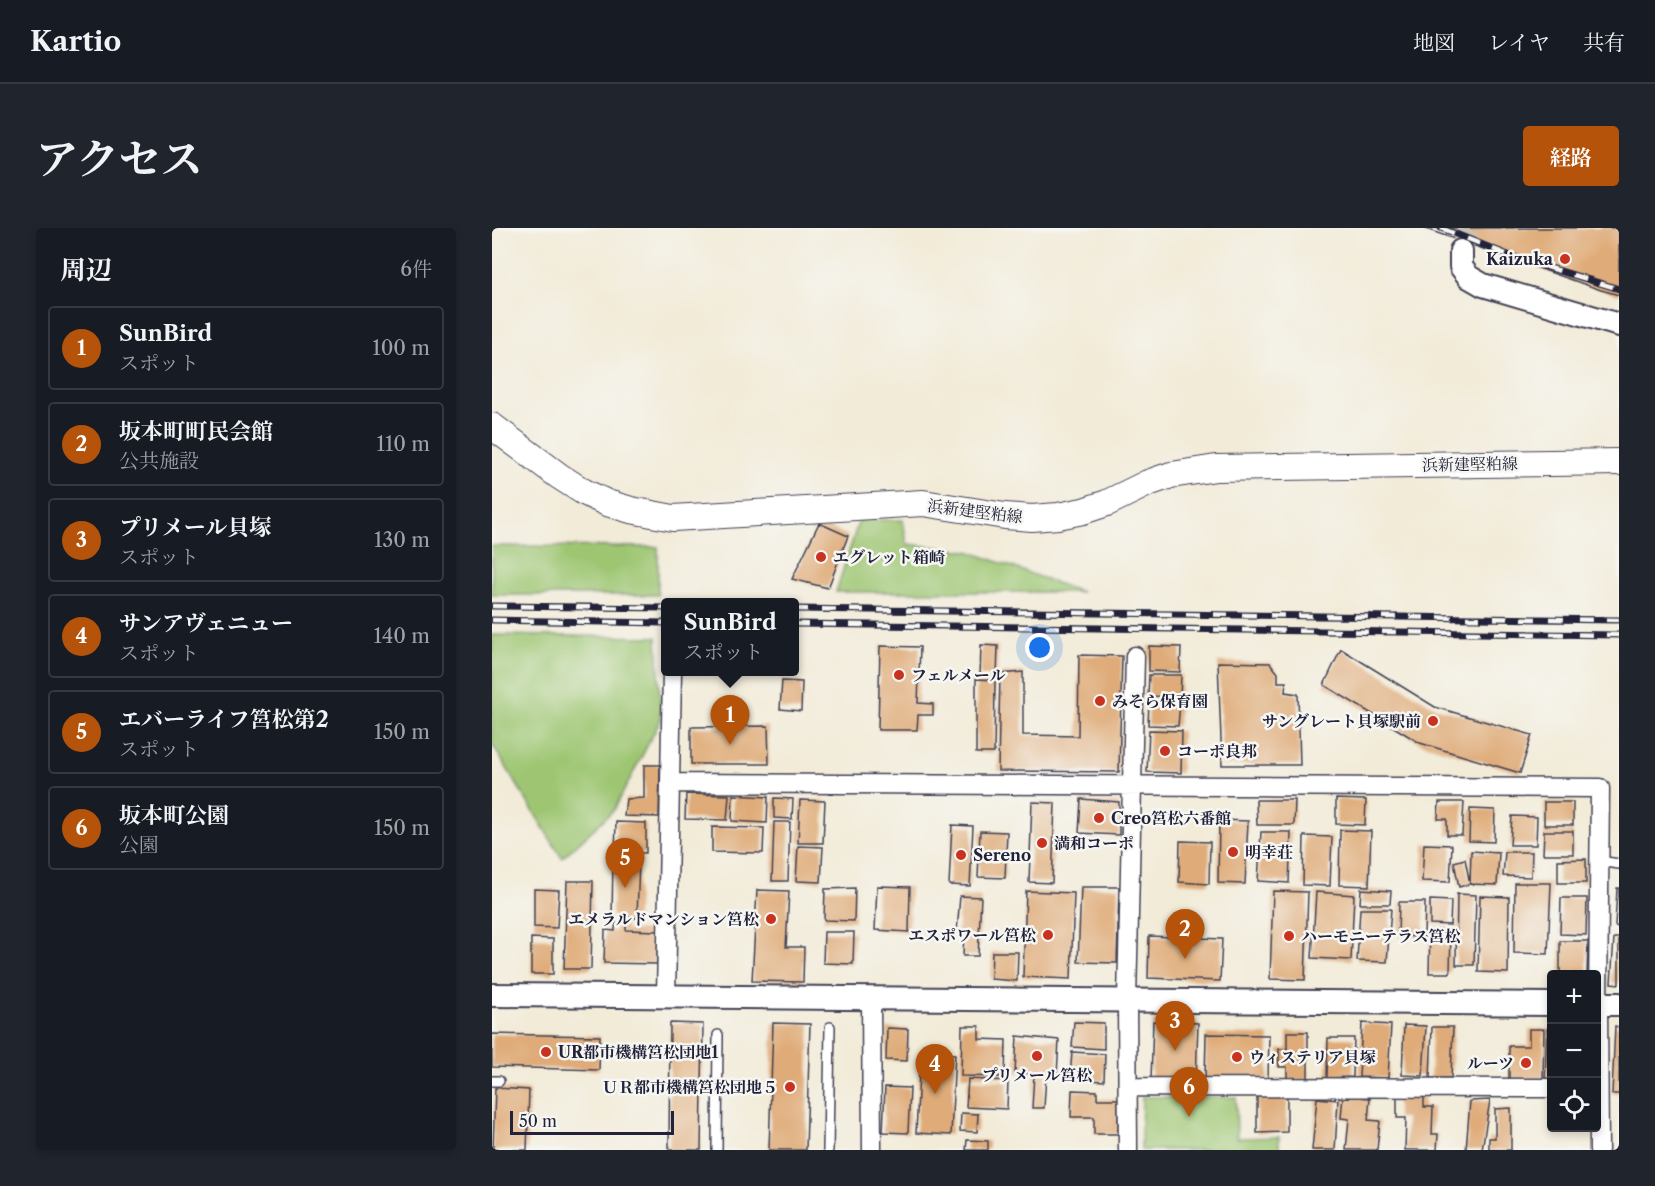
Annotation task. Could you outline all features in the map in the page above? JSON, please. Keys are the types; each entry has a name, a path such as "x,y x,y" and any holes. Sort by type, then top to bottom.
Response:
{"main road":[{"name":"浜新建堅粕線","path":"492,426 584,492 607,503 673,518 923,503 1005,516 1041,517 1083,511 1171,475 1216,468 1619,462"}],"street":[{"path":"1461,251 1461,267 1469,277 1483,285 1619,325"},
{"path":"1128,1150 1127,1000 1135,656"},
{"path":"666,996 672,676"},
{"path":"670,783 1600,788 1599,861 1604,1004 1598,1078"},
{"path":"492,995 1547,1004"},
{"path":"871,998 872,1150"},
{"path":"1128,1087 1547,1088"},
{"path":"1598,1132 1599,1150"}],"lane":[{"path":"1599,861 1619,864"},
{"path":"828,1150 830,1027"},
{"path":"717,1150 718,1035"}],"green space":[{"path":"859,520 903,520 907,544 968,551 1081,592 836,592"},
{"path":"492,546 658,547 658,595 492,595"},
{"path":"492,635 657,637 661,719 614,810 562,858 492,744"},
{"path":"1142,1097 1236,1097 1237,1138 1279,1137 1279,1150 1141,1150"}],"building":[{"name":"Kaizuka","path":"1423,228 1619,228 1619,295 1601,290"},
{"name":"エグレット箱崎","path":"819,523 848,536 828,588 792,579"},
{"path":"981,645 998,646 997,676 980,676"},
{"name":"フェルメール","path":"880,646 920,647 918,703 933,704 933,715 918,715 917,730 878,730"},
{"path":"1149,646 1181,647 1180,672 1149,671"},
{"name":"サングレート貝塚駅前","path":"1341,649 1435,707 1532,735 1520,773 1420,743 1324,685"},
{"path":"1079,655 1122,656 1119,772 998,771 1000,674 1023,672 1023,735 1078,736"},
{"path":"1218,662 1270,663 1278,673 1278,682 1286,682 1285,692 1298,694 1300,765 1222,765"},
{"path":"1149,675 1181,675 1180,697 1148,696"},
{"path":"976,679 995,680 994,753 976,753"},
{"path":"782,681 802,682 801,711 780,709"},
{"path":"1149,701 1180,702 1178,726 1148,725"},
{"path":"768,726 769,764 691,764 691,727"},
{"name":"コーポ良邦","path":"1149,730 1182,731 1181,773 1147,772"},
{"path":"644,765 660,765 659,817 624,816 626,799 644,798"},
{"path":"686,794 729,795 727,820 685,819"},
{"path":"733,795 768,797 767,823 732,821"},
{"path":"774,798 793,799 792,819 774,818"},
{"name":"Creo筥松六番館","path":"1081,799 1119,802 1119,835 1079,833"},
{"path":"1336,799 1366,800 1365,825 1336,824"},
{"path":"800,800 825,801 823,843 798,843"},
{"path":"1256,800 1295,800 1294,825 1257,825"},
{"name":"満和コーポ","path":"1032,802 1055,803 1052,883 1029,882"},
{"path":"1439,802 1464,802 1462,835 1447,835 1447,819 1438,819"},
{"path":"1544,802 1573,802 1573,825 1544,825"},
{"path":"1470,809 1495,810 1494,842 1469,841"},
{"path":"1512,816 1537,817 1536,845 1510,845"},
{"name":"明幸荘","path":"1219,820 1248,821 1245,884 1218,883"},
{"path":"616,822 646,823 646,853 615,852"},
{"path":"774,822 790,822 788,881 772,881"},
{"name":"Sereno","path":"952,825 973,826 970,886 949,885"},
{"path":"712,827 764,828 763,853 712,852"},
{"path":"1340,830 1371,831 1369,886 1339,885"},
{"path":"980,831 1007,832 1005,878 978,877"},
{"path":"1544,831 1573,831 1573,854 1543,854"},
{"path":"1261,832 1291,832 1289,883 1258,881"},
{"path":"1304,836 1332,837 1330,886 1303,885"},
{"path":"1180,841 1210,842 1209,884 1179,882"},
{"path":"1424,844 1452,845 1450,882 1422,881"},
{"path":"798,846 823,847 821,882 796,881"},
{"path":"1471,851 1499,853 1497,885 1470,884"},
{"path":"1505,852 1532,852 1531,877 1503,876"},
{"path":"613,858 639,859 637,918 626,917 626,930 658,931 657,964 604,963 605,930 615,931 616,917 612,917"},
{"path":"1465,859 1470,884 1459,887 1454,862"},
{"path":"1586,859 1586,883 1558,883 1558,860"},
{"path":"567,881 593,881 591,969 564,969"},
{"path":"1515,883 1551,883 1548,954 1514,953"},
{"path":"877,886 910,887 909,932 875,930"},
{"path":"1081,887 1119,887 1117,963 1078,962"},
{"path":"855,888 854,921 824,920 825,889"},
{"path":"1617,888 1619,888 1619,927 1615,926"},
{"path":"534,889 559,890 557,928 534,927"},
{"path":"1361,889 1391,891 1390,904 1360,904"},
{"name":"エメラルドマンション筥松","path":"757,890 789,891 786,947 804,947 803,982 752,981"},
{"name":"エスポワール筥松","path":"1026,891 1074,893 1071,979 1023,977"},
{"name":"ハーモニーテラス筥松","path":"1273,891 1308,892 1305,980 1270,979"},
{"path":"1316,892 1354,895 1351,960 1312,958"},
{"path":"1457,894 1476,895 1474,965 1456,965"},
{"path":"960,896 981,897 978,956 963,956 964,932 957,932"},
{"path":"1480,896 1509,897 1508,973 1478,972"},
{"path":"1561,898 1587,898 1586,935 1560,934"},
{"path":"1430,900 1451,901 1450,925 1430,924"},
{"path":"1399,902 1425,902 1424,937 1398,936"},
{"path":"1360,909 1391,909 1387,962 1357,961"},
{"path":"1430,930 1451,930 1450,973 1429,973"},
{"path":"824,932 854,932 853,964 823,963"},
{"path":"1149,936 1222,939 1220,981 1148,978"},
{"path":"531,938 553,939 553,974 531,974"},
{"path":"1614,938 1619,938 1619,984 1611,983"},
{"path":"1560,941 1588,941 1587,970 1560,970"},
{"path":"992,952 1018,952 1017,981 991,979"},
{"path":"1153,1021 1198,1023 1196,1081 1151,1080"},
{"path":"1074,1022 1104,1023 1104,1049 1072,1047"},
{"path":"670,1023 703,1024 701,1150 669,1150"},
{"name":"ＵＲ都市機構筥松団地５","path":"773,1023 810,1024 806,1150 769,1150"},
{"path":"1362,1023 1391,1025 1388,1078 1359,1077"},
{"path":"1404,1025 1426,1026 1423,1076 1402,1075"},
{"path":"962,1026 979,1026 979,1039 1006,1040 1005,1077 961,1076"},
{"path":"1615,1026 1619,1027 1619,1094 1612,1094"},
{"path":"1432,1027 1453,1027 1451,1078 1430,1078"},
{"path":"887,1028 908,1029 907,1061 886,1060"},
{"name":"ルーツ","path":"1529,1029 1544,1029 1543,1079 1509,1080 1509,1046 1529,1046"},
{"path":"1547,1029 1547,1081 1545,1081"},
{"path":"1287,1032 1308,1032 1308,1080 1287,1081 1287,1067 1279,1067 1279,1049 1287,1049"},
{"name":"UR都市機構筥松団地1","path":"492,1034 600,1036 599,1070 492,1067"},
{"name":"ウィステリア貝塚","path":"1206,1034 1269,1035 1268,1079 1205,1079"},
{"name":"プリメール筥松","path":"1017,1036 1059,1040 1057,1075 1046,1075 1044,1108 1032,1108 1034,1074 1015,1073"},
{"path":"1328,1038 1354,1038 1353,1077 1327,1078"},
{"path":"1072,1052 1105,1054 1104,1081 1070,1079"},
{"path":"920,1053 955,1054 951,1135 916,1133"},
{"path":"968,1079 1008,1081 1007,1109 966,1107"},
{"path":"885,1087 910,1088 908,1133 883,1132"},
{"path":"495,1088 529,1090 527,1150 493,1150"},
{"path":"1072,1090 1097,1091 1097,1099 1118,1099 1118,1134 1094,1134 1094,1117 1071,1117"},
{"path":"1287,1095 1287,1132 1257,1133 1257,1096"},
{"path":"1343,1096 1370,1098 1368,1120 1380,1121 1377,1150 1346,1150 1349,1119 1341,1118"},
{"path":"1397,1096 1424,1096 1424,1107 1433,1107 1432,1134 1438,1134 1437,1150 1405,1150 1406,1118 1397,1118"},
{"path":"1317,1098 1338,1100 1335,1150 1312,1150"},
{"path":"1490,1100 1482,1150 1466,1150 1470,1101"},
{"path":"1511,1108 1511,1150 1489,1150 1489,1138 1495,1138 1495,1109"},
{"path":"961,1113 978,1114 977,1132 960,1131"},
{"path":"967,1140 988,1141 988,1150 966,1150"}],"tunnel":[{"path":"1461,251 1468,228"}],"railway":[{"path":"1441,228 1508,255 1619,289"},
{"path":"492,606 661,608"},
{"path":"799,609 1619,620"},
{"path":"492,620 661,623"},
{"path":"799,624 1619,635"}],"place":[{"name":"Kaizuka","path":"1565,259"},
{"name":"エグレット箱崎","path":"821,557"},
{"name":"フェルメール","path":"899,675"},
{"name":"みそら保育園","path":"1100,701"},
{"name":"サングレート貝塚駅前","path":"1433,721"},
{"name":"SunBird","path":"730,745"},
{"name":"コーポ良邦","path":"1165,751"},
{"name":"Creo筥松六番館","path":"1099,818"},
{"name":"満和コーポ","path":"1042,843"},
{"name":"明幸荘","path":"1233,852"},
{"name":"Sereno","path":"961,855"},
{"name":"エバーライフ筥松第2","path":"625,888"},
{"name":"エメラルドマンション筥松","path":"771,919"},
{"name":"エスポワール筥松","path":"1048,935"},
{"name":"ハーモニーテラス筥松","path":"1289,936"},
{"name":"坂本町町民会館","path":"1185,959"},
{"name":"プリメール貝塚","path":"1175,1051"},
{"name":"UR都市機構筥松団地1","path":"546,1052"},
{"name":"プリメール筥松","path":"1037,1056"},
{"name":"ウィステリア貝塚","path":"1237,1057"},
{"name":"ルーツ","path":"1526,1063"},
{"name":"ＵＲ都市機構筥松団地５","path":"790,1087"},
{"name":"サンアヴェニュー","path":"935,1094"},
{"name":"坂本町公園","path":"1189,1117"}]}
